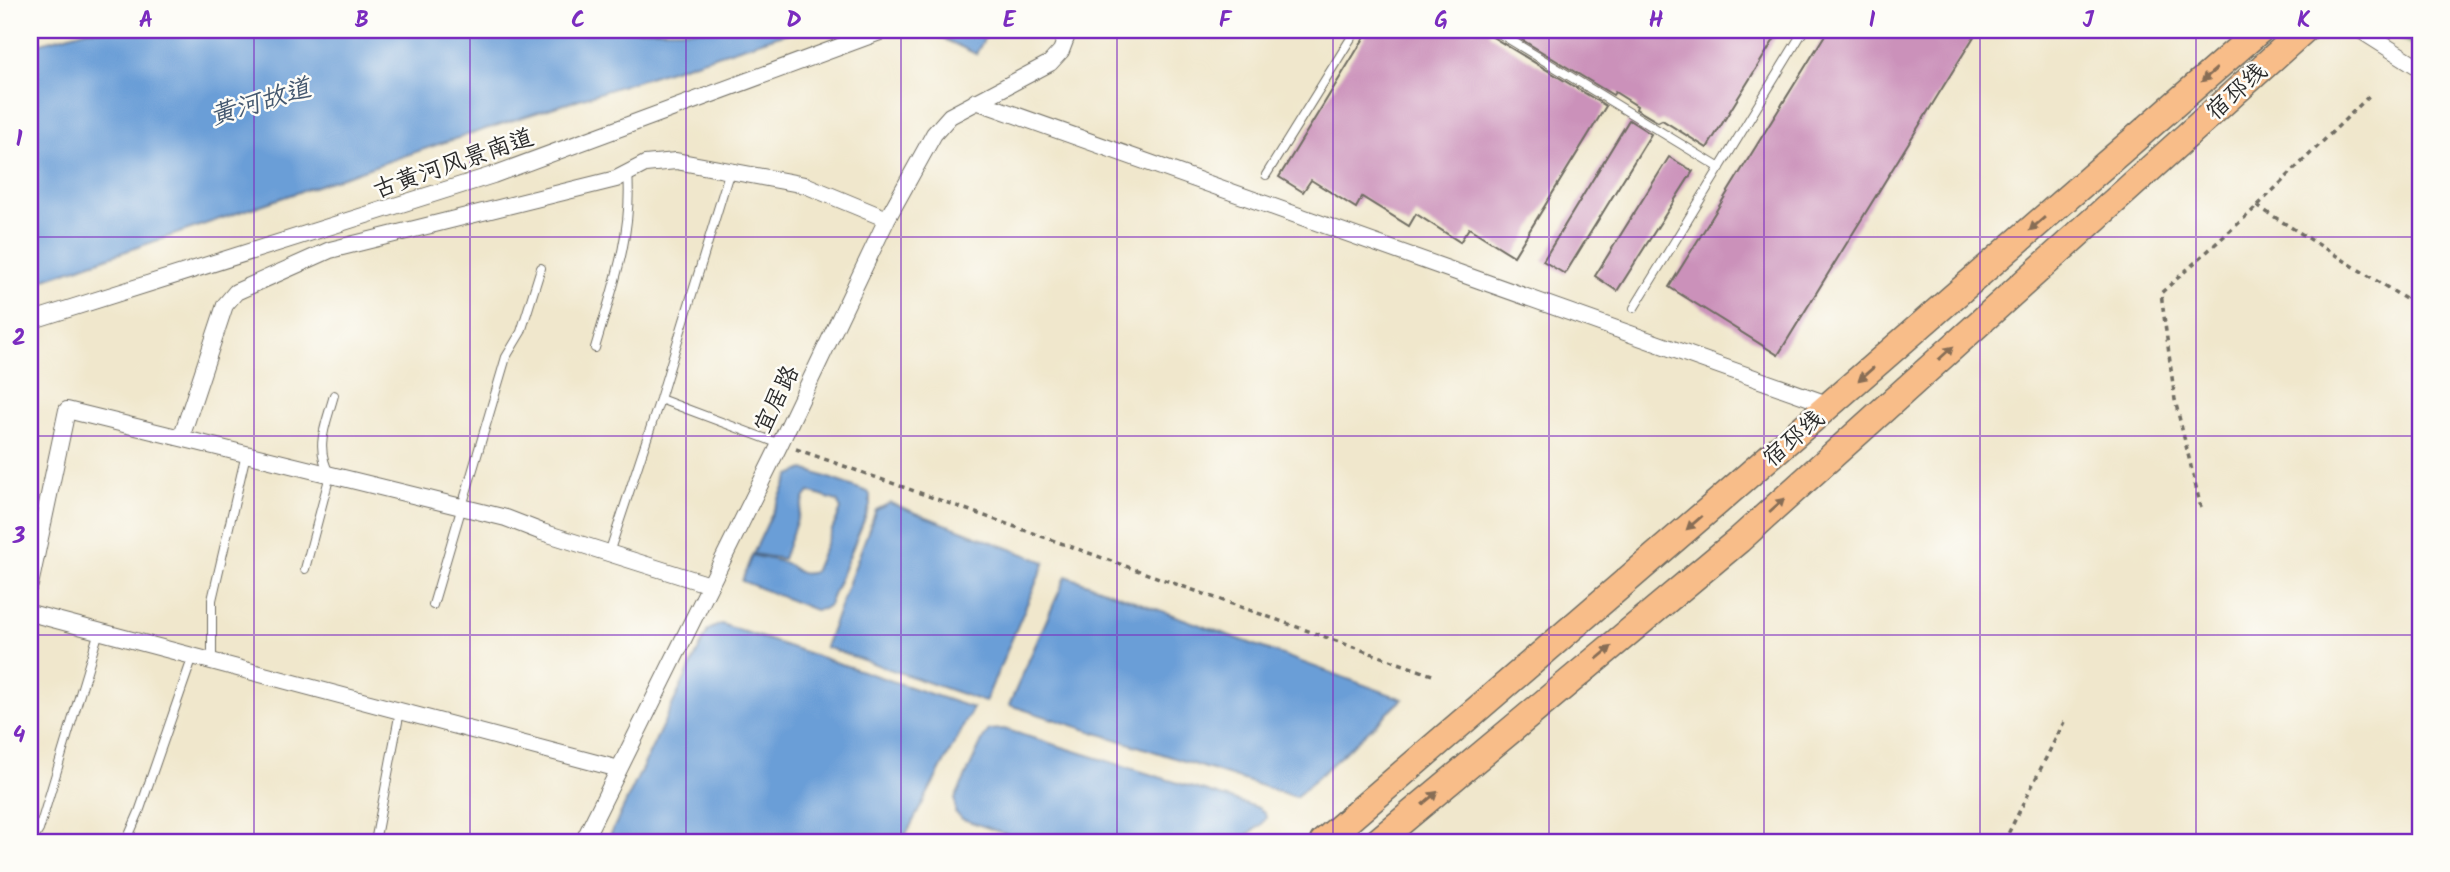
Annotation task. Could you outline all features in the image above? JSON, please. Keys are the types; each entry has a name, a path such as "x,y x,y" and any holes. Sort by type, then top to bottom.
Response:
{"main road":[{"name":"宿邳线","path":"1323,842 2260,30"},
{"name":"宿邳线","path":"1377,842 1739,540 2304,30"}],"street":[{"name":"古黄河风景南道","path":"30,321 493,175 886,30"},
{"name":"宜居路","path":"583,842 780,444 887,219 934,134 950,116 1050,63 1061,51 1069,30"},
{"path":"2360,30 2420,68"},
{"path":"976,102 1830,405"},
{"path":"181,438 225,305 236,292 330,250 616,179 645,164 676,161 805,185 887,219"},
{"path":"30,585 67,410 506,519 710,585"},
{"path":"30,612 619,769"}],"lane":[{"path":"1266,175 1356,30"},
{"path":"1494,30 1720,168"},
{"path":"1634,308 1804,30"},
{"path":"609,553 660,399 730,170"},
{"path":"595,348 623,255 630,203 628,173"},
{"path":"433,605 506,357 522,332 541,268"},
{"path":"305,569 330,475 322,460 322,438 334,395"},
{"path":"660,399 780,444"},
{"path":"212,661 212,600 246,454"},
{"path":"32,842 39,830 99,631"},
{"path":"126,842 193,656"},
{"path":"375,842 400,711"}],"path":[{"path":"2201,508 2175,400 2161,293 2257,206 2371,94"},
{"path":"2257,206 2420,308"},
{"path":"780,444 1435,676"},
{"path":"2004,842 2064,722"}],"green space":[{"path":"2395,30 2420,30 2420,50 2392,33"}],"water":[{"name":"黄河故道","path":"88,30 796,30 439,144 30,284 30,46"},
{"path":"935,30 989,30 976,54 933,34"},
{"path":"804,469 870,495 870,506 829,605 815,610 742,581 752,555 782,562 799,572 814,572 841,509 837,501 809,492 783,559 753,554 790,475"},
{"path":"890,503 1045,562 985,702 825,647 876,510"},
{"path":"1066,576 1403,699 1296,797 1009,705"},
{"path":"721,624 973,708 902,842 607,842 708,630"},
{"path":"1004,729 1259,808 1266,818 1238,842 1029,842 962,819 955,812 955,799 983,739 989,730"}],"building":[{"path":"1369,30 1488,30 1491,36 1606,106 1514,256 1469,228 1460,242 1416,214 1409,226 1362,197 1356,208 1311,180 1303,192 1279,177"},
{"path":"1506,30 1780,30 1707,148 1662,120 1658,122 1615,92 1613,95"},
{"path":"1828,30 1978,30 1778,355 1669,287"},
{"path":"1629,120 1651,134 1565,274 1543,261"},
{"path":"1669,157 1693,171 1617,291 1595,276"}]}
